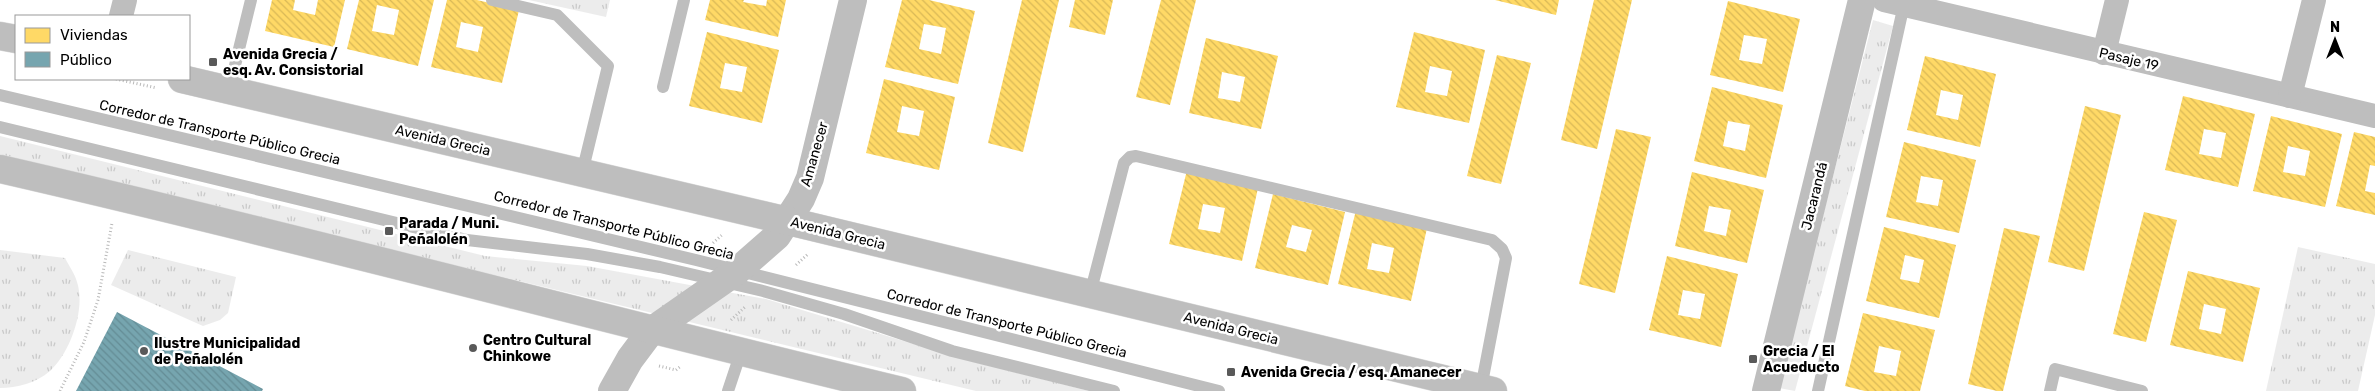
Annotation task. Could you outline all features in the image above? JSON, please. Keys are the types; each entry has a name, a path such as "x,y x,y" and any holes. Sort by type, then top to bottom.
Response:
{"main road":[{"name":"Amanecer","path":"612,391 630,359 651,331 729,276 777,236 788,221 801,199 810,178 853,0"},
{"name":"Jacarandá","path":"1766,391 1862,0"},
{"path":"0,36 15,40"},
{"name":"Avenida Grecia","path":"186,80 788,221 1487,390"},
{"path":"0,169 116,195 492,288 651,331 902,391"}],"street":[{"path":"121,15 125,0"},
{"path":"2104,53 2117,0"},
{"path":"2290,96 2314,0"},
{"name":"Pasaje 19","path":"1898,2 2104,53 2375,116"}],"lane":[{"path":"229,90 251,0"},
{"path":"492,0 533,5 556,16 608,66 582,173"},
{"path":"663,87 684,0"},
{"path":"1818,391 1898,2"},
{"name":"Corredor de Transporte Público Grecia","path":"0,95 729,276 1219,391"},
{"name":"Corredor de Transporte Público Grecia","path":"0,127 467,240 587,254 660,267 729,276 763,291 844,314 952,350 1114,391"},
{"path":"1090,294 1124,163 1130,157 1136,156 1492,240 1502,249 1506,258 1487,390"},
{"path":"728,391 741,352"},
{"path":"2050,391 2056,369 2142,391"}],"path":[{"path":"60,391 84,342 98,300 108,254 116,195"}],"green space":[{"path":"529,0 610,0 606,17"},
{"path":"1873,20 1893,26 1795,391 1779,388"},
{"path":"0,136 485,256 587,266 766,299 966,360 1089,391 976,391 0,156"},
{"path":"2298,247 2375,264 2375,315 2358,391 2266,391"},
{"path":"0,250 65,258 77,282 79,305 78,317 70,342 50,371 39,379 26,384 0,388"},
{"path":"128,250 236,277 228,313 220,320 203,326 111,285"}],"building: Viviendas":[{"path":"272,0 295,0 293,10 315,15 318,0 345,0 334,47 265,31"},
{"path":"359,0 434,0 418,66 347,49","holes":["377,5 399,10 394,35 372,31"]},
{"path":"447,0 477,0 519,10 502,83 431,67","holes":["461,22 483,27 478,52 456,47"]},
{"path":"710,0 744,0 743,2 766,6 767,0 786,0 778,37 705,20"},
{"path":"902,0 929,0 975,11 958,84 885,67","holes":["924,24 946,28 941,54 919,49"]},
{"path":"1022,0 1059,0 1023,152 988,143"},
{"path":"1075,0 1113,0 1105,35 1069,27"},
{"path":"1161,0 1196,0 1170,105 1136,97"},
{"path":"1495,0 1559,0 1556,15"},
{"path":"1594,0 1632,0 1597,149 1561,140"},
{"path":"1728,1 1800,19 1783,92 1710,75","holes":["1744,35 1767,39 1762,64 1739,60"]},
{"path":"707,32 779,50 762,123 689,106","holes":["725,63 747,67 742,92 720,88"]},
{"path":"1414,32 1485,50 1469,123 1396,107","holes":["1430,66 1452,71 1447,96 1425,92"]},
{"path":"1206,38 1278,56 1261,129 1189,113","holes":["1222,72 1245,77 1240,102 1218,98"]},
{"path":"1497,55 1531,63 1501,184 1467,176"},
{"path":"1925,56 1996,74 1980,147 1907,130","holes":["1941,90 1963,95 1958,120 1936,115"]},
{"path":"884,79 955,97 939,170 866,153","holes":["902,106 924,111 919,136 897,132"]},
{"path":"1712,87 1783,105 1766,178 1694,161","holes":["1728,121 1750,125 1745,151 1723,146"]},
{"path":"2183,96 2255,114 2238,187 2165,170","holes":["2204,129 2226,133 2221,158 2199,154"]},
{"path":"2085,106 2121,115 2084,271 2048,262"},
{"path":"2271,116 2342,134 2325,207 2253,191","holes":["2288,146 2310,151 2305,176 2283,172"]},
{"path":"1616,129 1651,137 1615,293 1579,284"},
{"path":"2354,132 2375,137 2375,166 2370,165 2365,191 2375,193 2375,215 2336,206"},
{"path":"1904,142 1976,160 1959,233 1886,217","holes":["1921,176 1943,180 1938,206 1916,202"]},
{"path":"1187,170 1258,188 1242,261 1169,244","holes":["1203,204 1225,208 1220,233 1198,229"]},
{"path":"1692,172 1764,190 1747,263 1675,246","holes":["1709,206 1731,210 1726,236 1704,231"]},
{"path":"1273,194 1345,212 1328,285 1255,268","holes":["1292,225 1312,230 1306,252 1286,247"]},
{"path":"1356,210 1427,228 1411,301 1338,284","holes":["1372,243 1394,248 1389,273 1367,269"]},
{"path":"2144,212 2177,220 2146,342 2113,334"},
{"path":"1884,227 1956,245 1939,318 1866,301","holes":["1905,255 1924,260 1919,283 1900,279"]},
{"path":"2004,228 2040,236 2003,391 1997,391 1968,384"},
{"path":"1667,256 1738,274 1721,347 1649,330","holes":["1683,290 1705,294 1700,319 1678,315"]},
{"path":"2188,271 2260,288 2243,362 2170,345","holes":["2204,304 2226,309 2221,334 2199,329"]},
{"path":"1863,313 1935,330 1920,391 1865,391 1845,386","holes":["1879,346 1901,351 1896,376 1874,372"]}],"building: Público":[{"name":"Ilustre Municipalidad de Peñalolén","path":"117,312 263,389 262,391 76,391"}],"place":[{"name":"Avenida Grecia / esq. Av. Consistorial","path":"213,62"},
{"name":"Parada / Muni. Peñalolén","path":"389,231"},
{"name":"Centro Cultural Chinkowe","path":"473,348"},
{"name":"Ilustre Municipalidad de Peñalolén","path":"144,351"},
{"name":"Grecia / El Acueducto","path":"1753,359"},
{"name":"Avenida Grecia / esq. Amanecer","path":"1231,372"}]}
